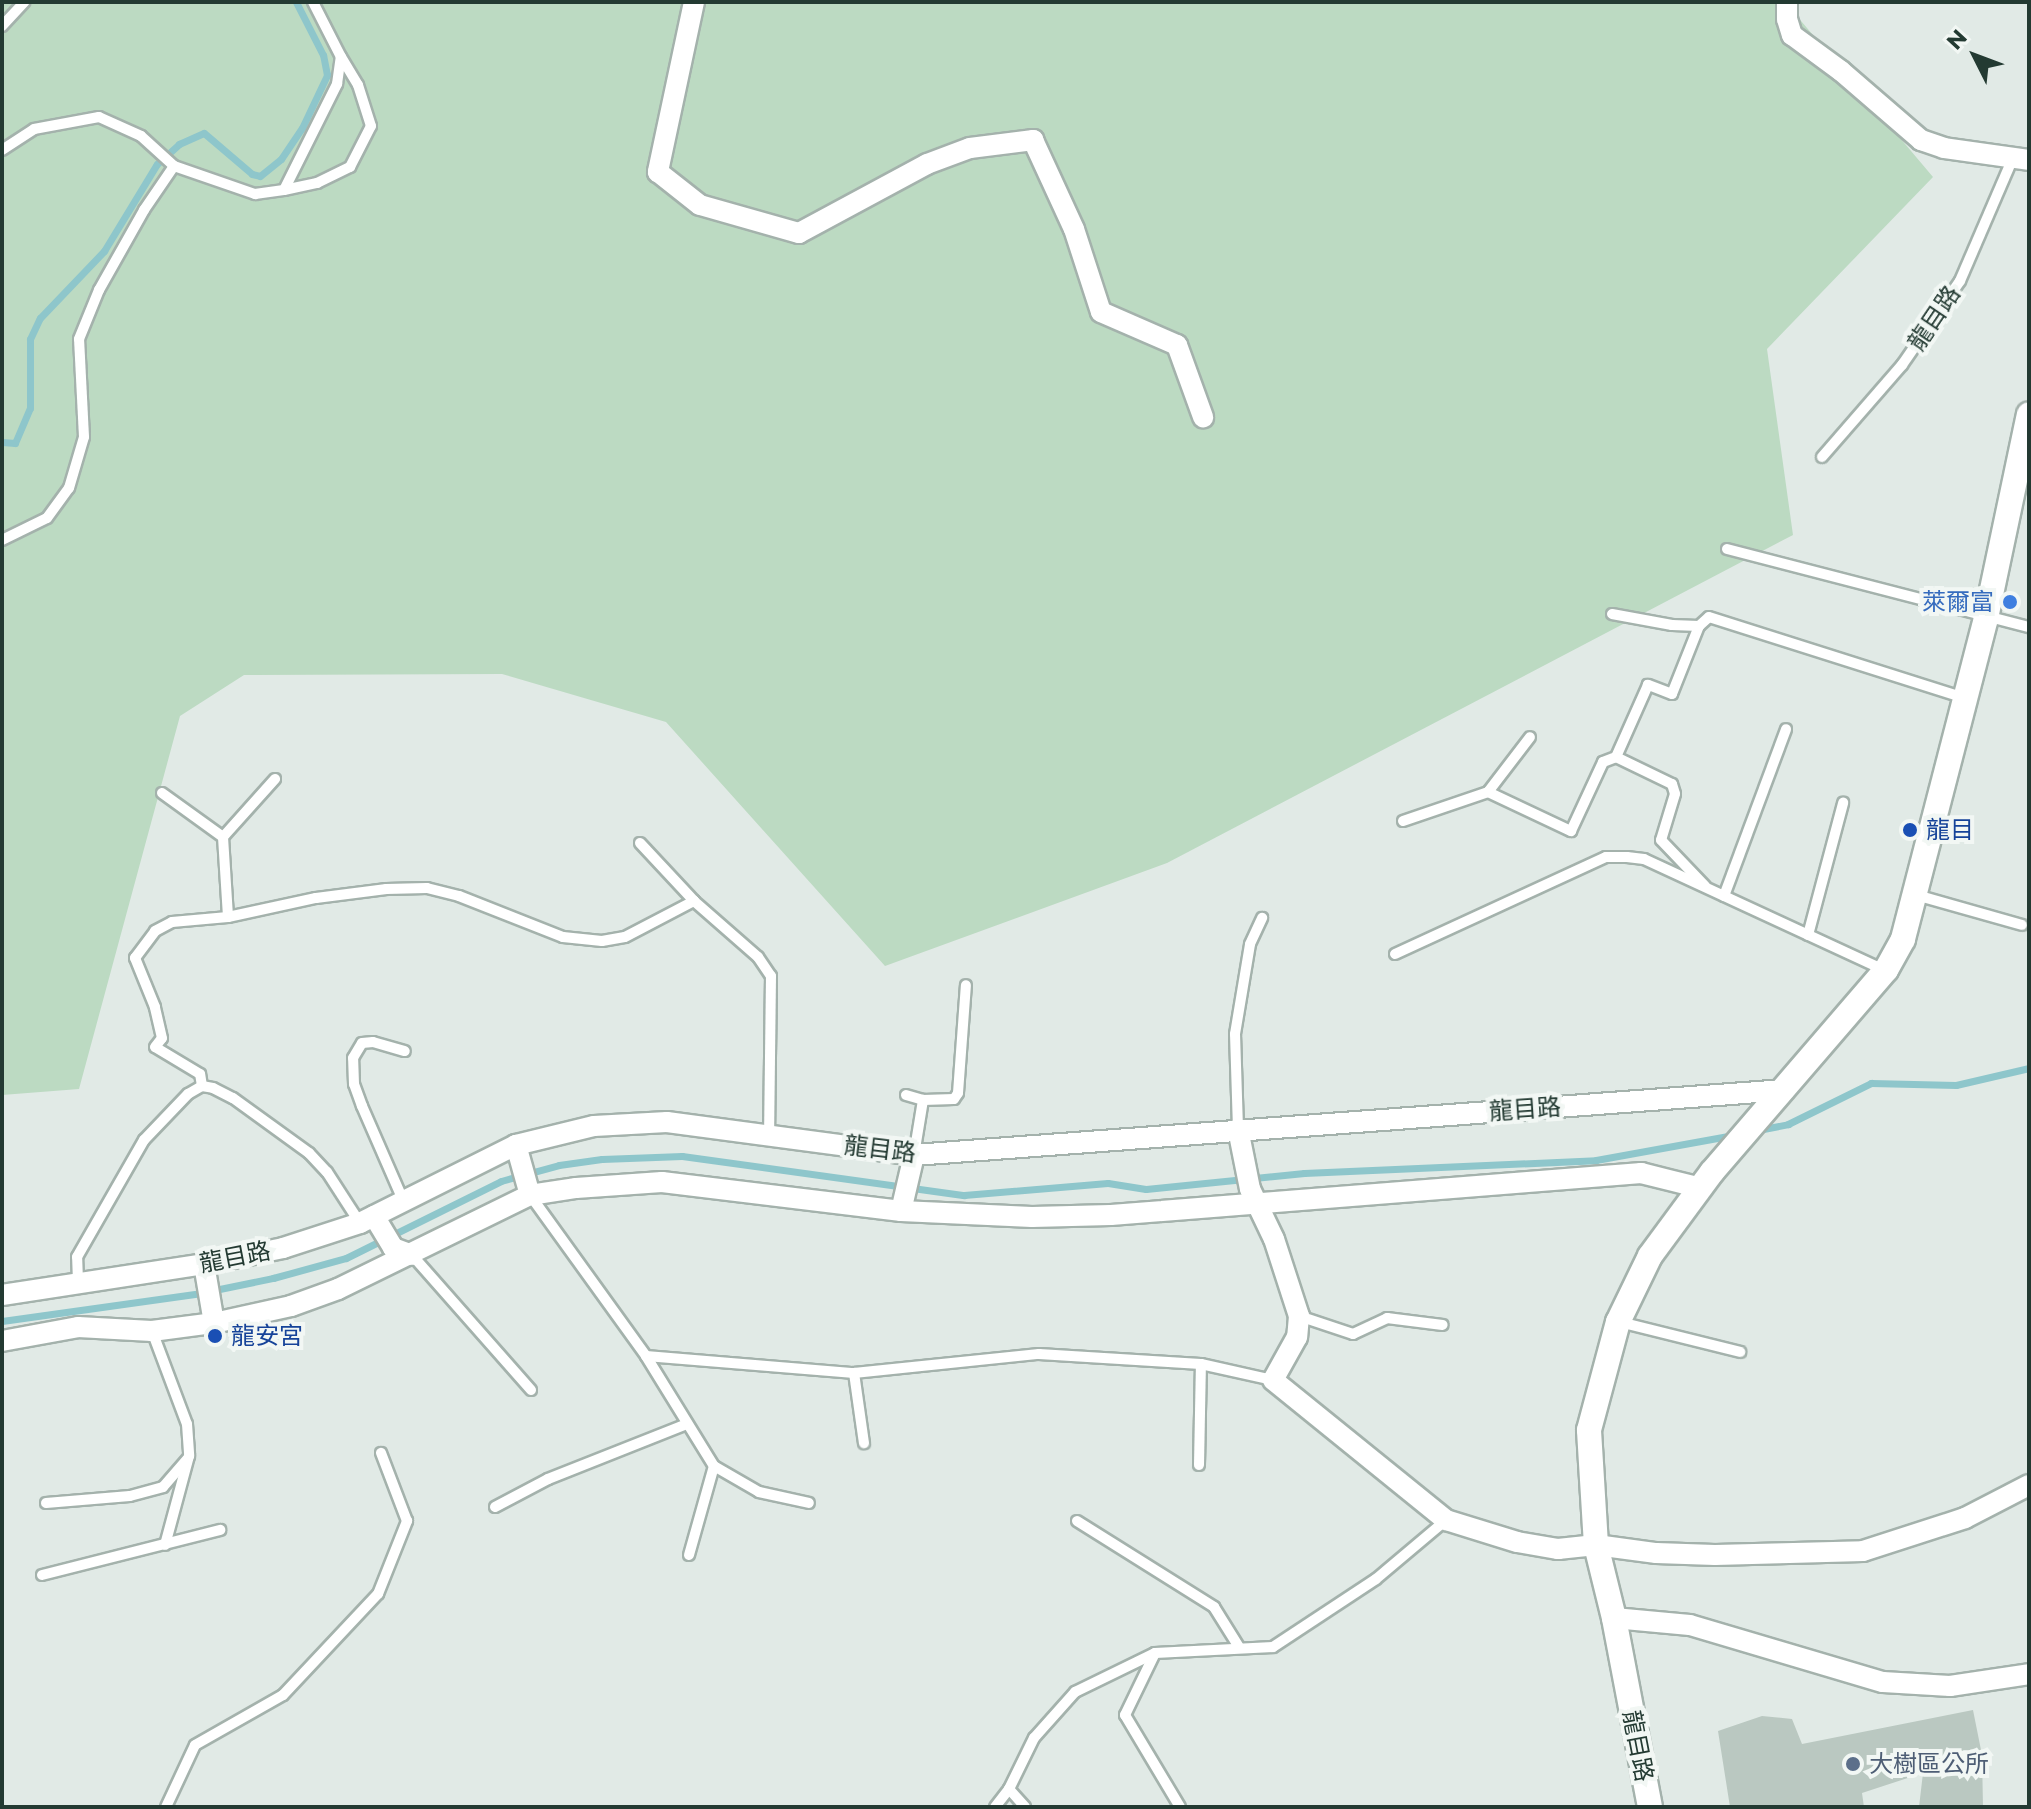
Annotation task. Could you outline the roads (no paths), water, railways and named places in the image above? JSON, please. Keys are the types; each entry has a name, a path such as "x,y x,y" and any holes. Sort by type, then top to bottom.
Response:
{"street":[{"path":"694,2 658,172 700,205 799,233 927,164 970,148 1033,140 1074,229 1101,312 1177,345 1203,417"},
{"path":"1787,2 1787,19 1792,35 1841,71 1921,140 2021,159"},
{"path":"1785,1090 1886,970 1903,939 1967,699 2029,414"},
{"name":"龍目路","path":"2,1295 78,1282 204,1270 283,1248 370,1221 403,1200 518,1151 594,1126 667,1122 769,1133 913,1163 1239,1139 1785,1090"},
{"name":"龍目路","path":"1650,1807 1614,1618 1596,1545 1589,1430 1618,1322 1650,1256 1706,1180 1785,1090"},
{"path":"1239,1139 1254,1195 1274,1239 1299,1316 1297,1337 1273,1380 1446,1520 1558,1549 1596,1545 1656,1553 1715,1555 1863,1551 1965,1518 2029,1485"},
{"path":"518,1151 528,1190"},
{"path":"901,1207 913,1163"},
{"path":"2,1341 78,1327 152,1331 291,1306 338,1289 403,1251 528,1190 662,1182 901,1207 1064,1217 1254,1195 1641,1173 1706,1180"},
{"path":"370,1221 403,1251"},
{"path":"204,1270 213,1318"},
{"path":"1614,1618 1690,1625 1883,1682 1950,1686 2029,1674"}],"lane":[{"path":"2,26 24,2"},
{"path":"2,150 34,129 99,117 141,136 174,166 255,194 317,183 350,167 371,126 358,85 313,2"},
{"path":"284,190 337,84 341,57"},
{"name":"龍目路","path":"1822,457 1902,365 1960,281 2021,159"},
{"path":"2,540 47,518 69,488 84,437 79,339 99,290 144,210 174,166"},
{"path":"1727,549 2029,627"},
{"path":"1612,614 1646,623 1699,626"},
{"path":"1488,792 1571,831 1603,762 1616,757 1648,685 1672,694 1699,626 1709,617 1967,699"},
{"path":"1724,896 1786,729"},
{"path":"1403,821 1488,792 1530,737"},
{"path":"1616,757 1672,784 1675,794 1661,840 1706,888"},
{"path":"228,917 223,837 275,779"},
{"path":"162,793 223,837"},
{"path":"1808,935 1843,803"},
{"path":"640,843 694,901 758,957 771,976 769,1133"},
{"path":"1395,954 1606,857 1644,859 1886,970"},
{"path":"202,1086 200,1074 155,1047 162,1038 155,1007 135,958 155,931 172,922 228,917 316,898 386,889 427,888 459,896 563,937 602,941 625,937 694,901"},
{"path":"1916,895 2022,925"},
{"path":"1239,1139 1235,1034 1250,944 1262,918"},
{"path":"906,1095 923,1100 954,1099 958,1093 966,985"},
{"path":"403,1200 358,1095 353,1058 362,1043 373,1042 405,1051"},
{"path":"78,1282 77,1257 144,1140 188,1094 202,1086 233,1098 309,1153 370,1221"},
{"path":"913,1163 923,1100"},
{"path":"528,1190 646,1356 714,1466 759,1492 809,1503"},
{"path":"403,1251 531,1390"},
{"path":"1299,1316 1353,1334 1387,1318 1443,1325"},
{"path":"1618,1322 1740,1352"},
{"path":"152,1331 187,1424 189,1456 165,1545"},
{"path":"646,1356 854,1373 1039,1354 1201,1364 1273,1380"},
{"path":"1199,1465 1201,1364"},
{"path":"854,1373 864,1443"},
{"path":"495,1507 548,1479 687,1424"},
{"path":"166,1807 195,1745 283,1695 378,1594 407,1521 381,1453"},
{"path":"46,1503 130,1496 163,1487 189,1456"},
{"path":"689,1555 714,1466"},
{"path":"995,1807 1009,1789 1034,1738 1075,1692 1155,1653 1273,1647 1376,1579 1446,1520"},
{"path":"1077,1521 1214,1607 1239,1647"},
{"path":"42,1575 220,1530"},
{"path":"1155,1653 1125,1715 1180,1807"},
{"path":"1009,1789 1025,1807"}],"waterway":[{"path":"2,442 15,443 30,408 30,339 40,318 104,251 157,164 179,144 204,133 252,174 260,176 281,159 302,128 327,75 323,55 296,2"},
{"path":"1758,1130 1788,1124 1871,1083 1956,1085 2029,1068"},
{"path":"2,1321 200,1293 273,1278 346,1258 501,1181 559,1165 602,1159 682,1156 964,1195 1108,1183 1146,1189 1304,1173 1596,1160 1734,1135"}],"place":[{"name":"萊爾富","path":"2010,602"},
{"name":"龍目","path":"1910,830"},
{"name":"龍安宮","path":"215,1336"},
{"name":"大樹區公所","path":"1853,1764"}]}
